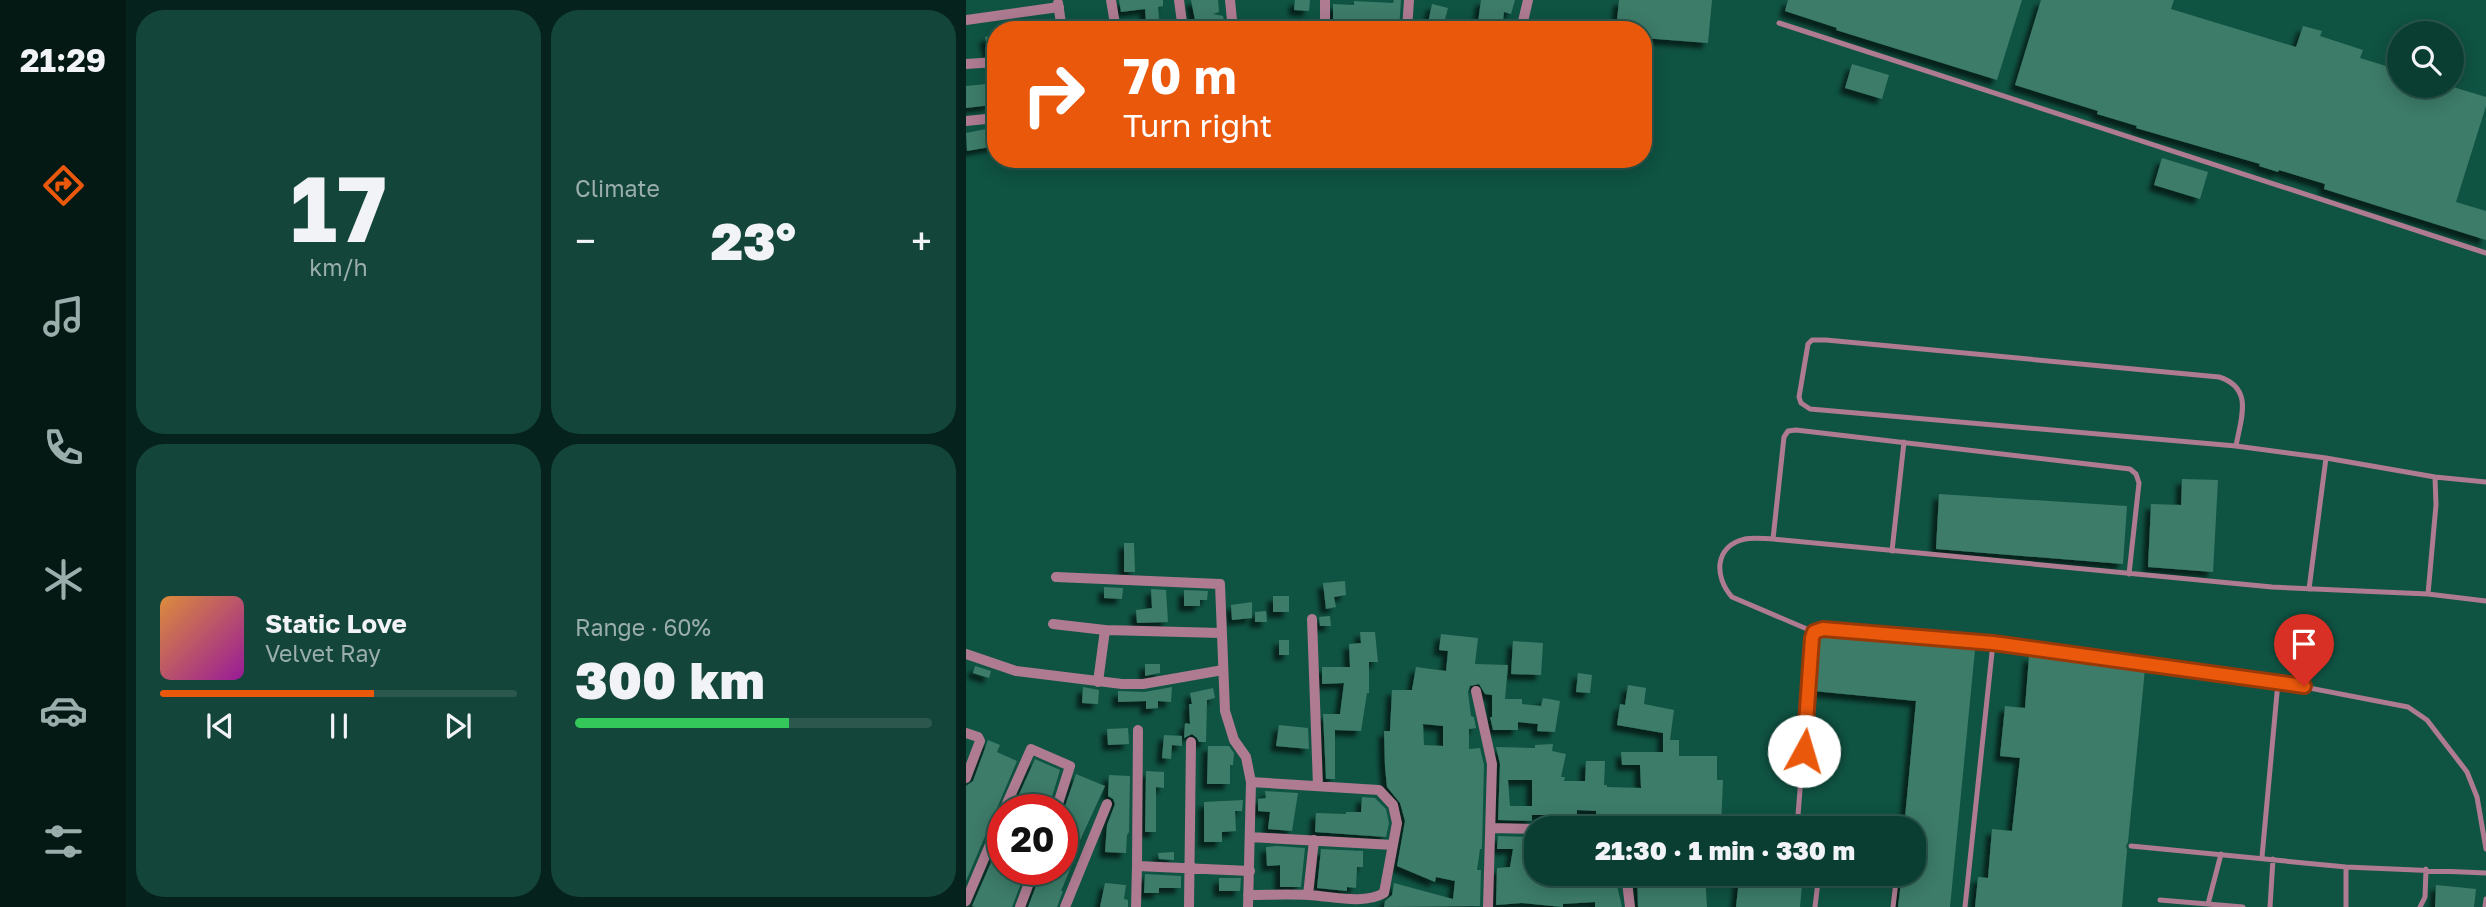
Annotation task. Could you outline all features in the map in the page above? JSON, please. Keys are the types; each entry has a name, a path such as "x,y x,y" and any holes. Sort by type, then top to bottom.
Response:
{"street":[{"path":"1019,0 1021,13"},
{"path":"1111,0 1114,21"},
{"path":"1179,0 1182,21"},
{"path":"1230,0 1232,21"},
{"path":"1325,0 1325,21"},
{"path":"1408,21 1409,0"},
{"path":"1523,21 1528,0"},
{"path":"966,20 1021,13 1058,4"},
{"path":"966,64 987,63"},
{"path":"966,121 987,119"},
{"path":"1056,576 1220,584 1219,671 1225,711 1234,740 1246,757 1251,782 1248,901 1308,895 1357,898 1384,893 1397,823 1396,814 1387,797 1379,790 1251,782"},
{"path":"1312,619 1318,786"},
{"path":"1054,624 1105,630 1221,633"},
{"path":"1098,682 1105,630"},
{"path":"966,654 1016,671 1098,682 1143,684 1219,671"},
{"path":"1476,691 1492,764 1488,907"},
{"path":"1136,907 1138,730"},
{"path":"966,733 978,737 980,743 966,778"},
{"path":"1189,907 1191,742"},
{"path":"1011,794 1031,749 1070,766 1061,794"},
{"path":"1065,907 1107,804"},
{"path":"1492,828 1524,829"},
{"path":"1250,837 1393,845"},
{"path":"1308,895 1314,840"},
{"path":"966,901 987,852"},
{"path":"1137,866 1250,871"},
{"path":"1020,907 1028,885"},
{"path":"1628,886 1630,907"}],"lane":[{"path":"1779,23 2486,253"},
{"path":"2236,446 2242,396 2237,386 2219,377 1818,339 1808,344 1799,397 1801,403 1810,409 2236,446 2435,477 2486,482"},
{"path":"1773,539 1784,438 1788,431 1796,430 2130,468 2139,483 2129,574"},
{"path":"1892,551 1904,442"},
{"path":"2309,589 2326,458"},
{"path":"2428,594 2436,505 2435,477"},
{"path":"2486,601 2428,594 2309,589 2129,574 1773,539 1746,538 1733,544 1721,560 1719,572 1722,586 1732,597 1814,632 1823,629 1993,643 2278,681 2408,707 2427,720 2467,772 2477,797 2486,849"},
{"path":"1798,816 1814,632"},
{"path":"1965,907 1993,643"},
{"path":"2262,857 2278,681"},
{"path":"2131,846 2346,867 2486,873"},
{"path":"2208,904 2221,854"},
{"path":"2270,907 2273,859"},
{"path":"2346,867 2346,907"},
{"path":"2420,907 2425,897 2426,869"},
{"path":"1815,907 1817,886"},
{"path":"1893,907 1895,886"},
{"path":"2485,907 2486,899"},
{"path":"2160,900 2243,907"}],"building":[{"path":"1119,0 1163,0 1163,6 1158,7 1159,19 1146,21 1145,9 1121,12"},
{"path":"1191,0 1218,0 1219,12 1213,14 1223,16 1224,21 1195,21"},
{"path":"1295,0 1310,0 1309,11 1294,10"},
{"path":"1394,0 1401,0 1400,21 1333,21 1333,4 1354,5 1354,1 1393,3"},
{"path":"1481,0 1515,0 1511,14 1504,12 1503,21 1478,21"},
{"path":"1619,0 1712,0 1708,43 1652,39 1652,21 1617,21"},
{"path":"1788,0 2022,0 1997,80 1836,30 1837,28 1785,11"},
{"path":"2041,0 2174,0 2171,9 2296,47 2303,26 2322,31 2320,36 2363,50 2360,58 2387,66 2387,98 2464,98 2464,90 2486,97 2486,106 2456,202 2486,211 2486,240 2324,189 2325,184 2136,128 2137,126 2097,114 2098,111 2015,85"},
{"path":"1432,4 1448,8 1445,21 1428,21"},
{"path":"1852,64 1889,75 1882,99 1845,88"},
{"path":"987,84 987,106 966,108 966,86"},
{"path":"987,129 987,148 967,151 966,133"},
{"path":"2162,158 2208,172 2200,199 2154,185"},
{"path":"2182,479 2218,480 2213,572 2148,567 2151,504 2181,505"},
{"path":"1939,494 2127,506 2123,564 1936,549"},
{"path":"1124,543 1134,543 1135,572 1124,572"},
{"path":"1345,581 1346,595 1334,597 1336,607 1326,609 1323,583"},
{"path":"1104,587 1123,588 1122,599 1104,598"},
{"path":"1151,589 1166,590 1168,622 1137,623 1136,610 1152,608"},
{"path":"1184,590 1208,591 1207,600 1200,600 1200,606 1184,606"},
{"path":"1273,596 1289,596 1289,612 1273,612"},
{"path":"1252,602 1252,618 1232,620 1231,605"},
{"path":"1266,611 1267,622 1255,622 1255,612"},
{"path":"1330,616 1331,626 1320,626 1319,617"},
{"path":"1360,632 1375,632 1378,662 1369,662 1369,693 1361,731 1335,730 1335,779 1326,779 1323,714 1340,714 1344,683 1322,684 1322,667 1350,667 1349,644 1361,643"},
{"path":"1441,634 1478,638 1475,664 1508,665 1505,699 1522,699 1522,704 1541,706 1543,698 1560,701 1555,732 1537,731 1538,724 1518,722 1518,730 1493,730 1490,717 1492,695 1485,694 1479,684 1470,686 1468,692 1471,716 1474,717 1476,728 1469,729 1469,749 1480,748 1484,765 1482,849 1477,870 1481,870 1480,906 1384,907 1385,901 1392,895 1394,883 1453,899 1455,881 1436,877 1435,882 1397,866 1405,821 1400,803 1387,787 1385,767 1384,731 1390,731 1392,690 1412,690 1416,667 1446,671 1448,651 1439,650","holes":["1423,724 1443,726 1443,746 1424,745"]},
{"path":"1818,636 1975,650 1950,907 1898,907 1900,886 1926,886 1926,816 1905,816 1916,701 1813,691"},
{"path":"1279,640 1289,640 1289,655 1279,655"},
{"path":"1513,641 1543,643 1541,675 1511,674"},
{"path":"2029,656 2145,669 2122,907 1975,907 1978,877 1988,878 1992,829 2012,831 2020,758 2000,756 2005,706 2025,708"},
{"path":"1145,664 1160,664 1160,673 1145,676"},
{"path":"975,666 991,671 989,678 973,673"},
{"path":"1578,673 1592,675 1590,693 1576,692"},
{"path":"1628,685 1646,688 1644,704 1674,710 1670,740 1679,740 1679,756 1717,756 1717,780 1723,780 1722,816 1596,816 1596,811 1577,810 1577,816 1532,815 1524,816 1524,821 1498,820 1500,764 1496,747 1535,748 1535,745 1553,744 1552,751 1566,754 1561,777 1565,777 1564,781 1585,781 1586,761 1605,761 1604,785 1641,788 1640,765 1622,765 1621,752 1663,752 1663,733 1617,725 1620,704 1625,705","holes":["1508,780 1532,780 1532,806 1510,806"]},
{"path":"1083,687 1099,690 1098,704 1082,703"},
{"path":"1172,687 1171,702 1158,701 1158,708 1146,709 1146,701 1118,702 1118,691 1144,692"},
{"path":"1213,688 1215,698 1207,700 1206,742 1199,742 1192,734 1184,738 1185,723 1190,724 1190,693"},
{"path":"1279,725 1308,728 1309,749 1276,746"},
{"path":"1128,728 1129,744 1108,745 1107,729"},
{"path":"1164,735 1182,736 1182,746 1172,745 1171,759 1162,758"},
{"path":"988,740 1000,745 997,752 1017,761 1003,794 987,794 987,832 966,881 966,786 973,781"},
{"path":"1208,746 1229,746 1234,753 1233,765 1230,765 1230,784 1207,784"},
{"path":"1035,759 1060,770 1053,794 1019,794"},
{"path":"1146,771 1164,772 1164,788 1156,787 1156,832 1145,832"},
{"path":"1076,774 1105,786 1078,845 1078,794 1069,794"},
{"path":"1109,775 1130,776 1126,853 1105,852 1107,825 1115,804 1108,796"},
{"path":"1265,791 1298,793 1292,831 1268,829 1270,812 1258,811 1258,799 1266,798"},
{"path":"1362,797 1375,798 1386,809 1389,823 1386,837 1315,832 1316,813 1361,812"},
{"path":"1243,800 1242,811 1235,811 1236,831 1222,832 1222,842 1204,842 1204,802"},
{"path":"1498,836 1524,837 1524,886 1617,886 1622,907 1595,907 1595,902 1563,904 1563,907 1522,903 1496,905 1497,868 1510,867 1513,849 1497,849"},
{"path":"1266,847 1305,848 1301,887 1280,887 1280,865 1267,866"},
{"path":"1321,849 1363,851 1363,867 1357,867 1356,888 1347,887 1347,891 1317,888"},
{"path":"1174,852 1174,860 1159,859 1158,853"},
{"path":"987,872 987,885 1020,885 1012,907 972,906"},
{"path":"1145,874 1181,876 1181,888 1159,888 1159,893 1144,893"},
{"path":"1219,878 1241,878 1240,891 1219,891"},
{"path":"1105,883 1126,885 1124,899 1128,900 1128,907 1100,907"},
{"path":"1036,885 1064,885 1057,907 1028,907"},
{"path":"2436,885 2476,889 2474,907 2435,907"},
{"path":"1637,886 1706,886 1707,907 1638,907"},
{"path":"1738,886 1802,886 1800,907 1736,907"}],"route":[{"path":"1804,751 1812,638 1814,632 1823,629 1993,643 2304,686"}]}
